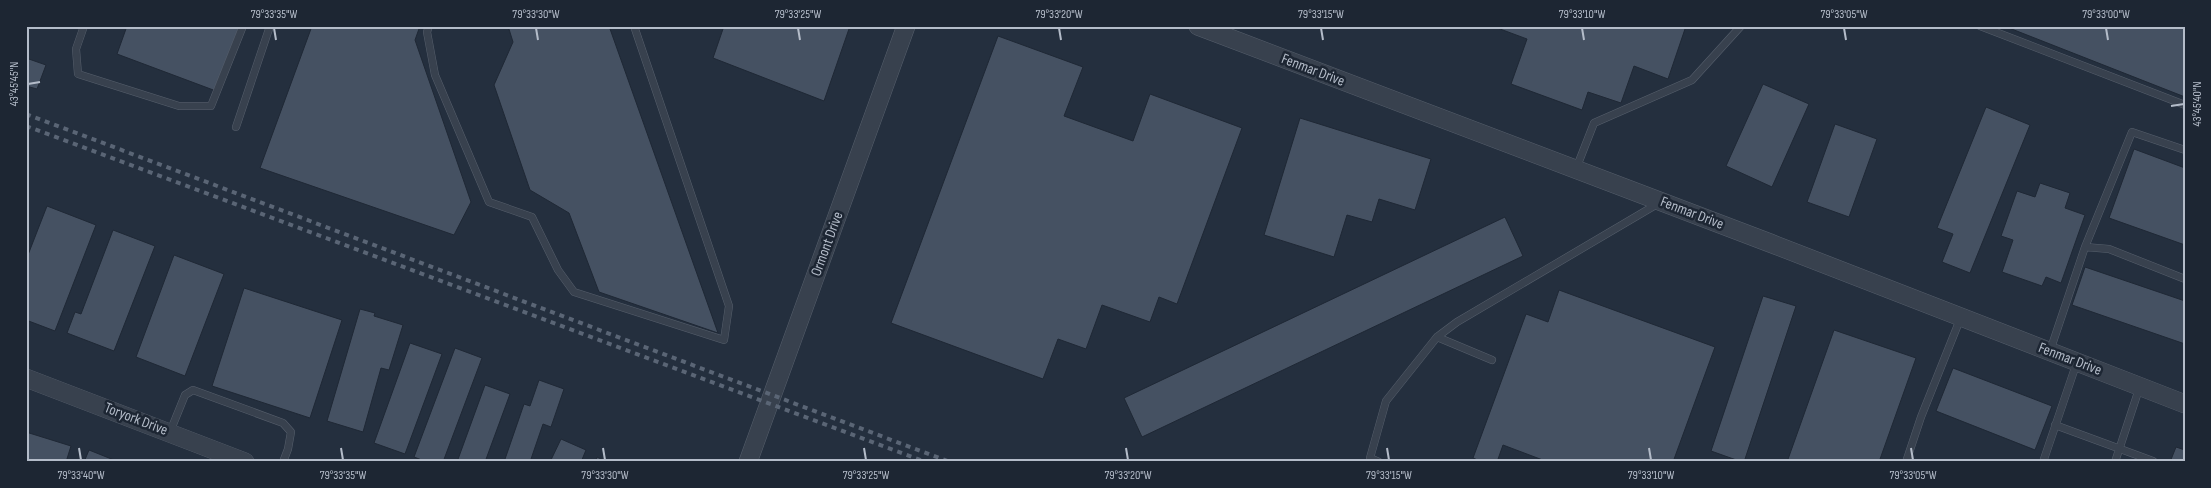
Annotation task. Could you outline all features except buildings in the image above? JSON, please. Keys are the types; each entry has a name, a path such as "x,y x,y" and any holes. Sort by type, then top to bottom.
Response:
{"street":[{"name":"Ormont Drive","path":"748,462 906,26"},
{"name":"Fenmar Drive","path":"1198,26 1662,202 2185,404"},
{"name":"Toryork Drive","path":"26,378 245,462"}],"lane":[{"path":"84,26 76,49 78,74 179,106 211,106 243,26"},
{"path":"236,126 270,26"},
{"path":"429,26 427,32 434,75 488,202 532,217 558,270 574,292 724,340 730,306 634,26"},
{"path":"1576,170 1594,123 1692,80 1741,26"},
{"path":"1980,26 2185,104"},
{"path":"2050,351 2085,247 2132,132 2185,150"},
{"path":"1378,462 1370,460 1386,401 1437,337 1457,322 1662,202"},
{"path":"2085,247 2109,249 2185,279"},
{"path":"1906,462 1921,417 1961,317"},
{"path":"1437,337 1492,360"},
{"path":"2043,462 2077,362"},
{"path":"2115,462 2140,386"},
{"path":"170,432 185,395 193,390 283,423 290,432 288,449 283,462"},
{"path":"2055,425 2152,461"}],"railway":[{"path":"26,114 950,462"},
{"path":"26,126 926,462"}]}
